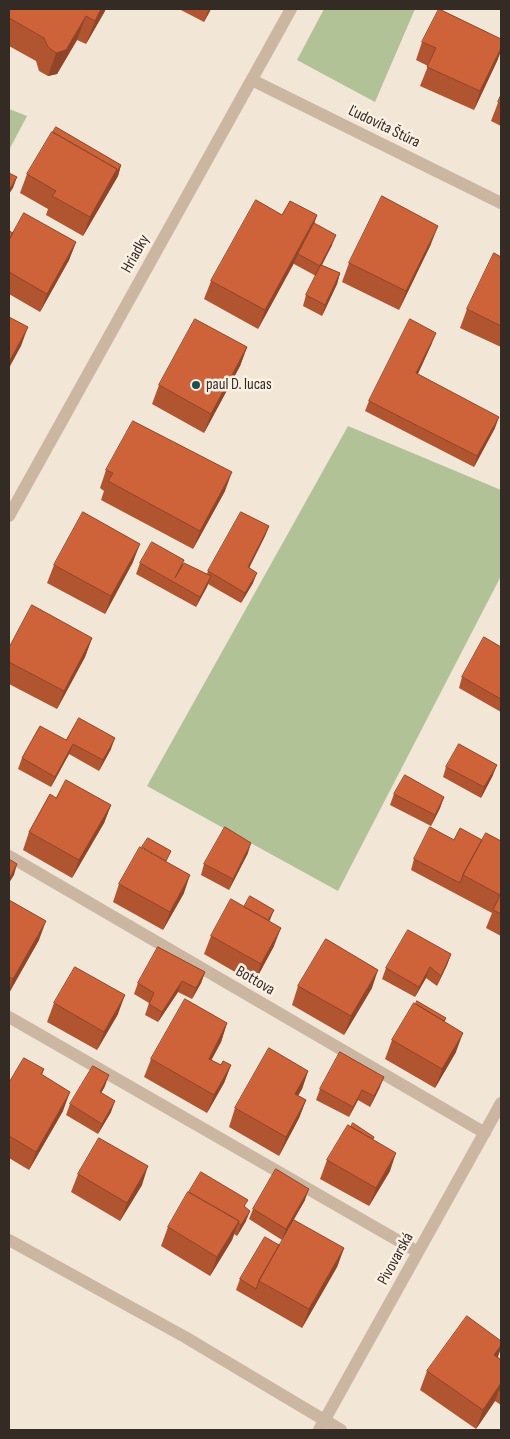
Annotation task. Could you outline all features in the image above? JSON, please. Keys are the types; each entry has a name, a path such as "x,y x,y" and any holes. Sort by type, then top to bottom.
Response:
{"street":[{"name":"Hriadky","path":"9,516 291,9"},
{"name":"Ľudovíta Štúra","path":"252,80 501,204"},
{"name":"Bottova","path":"9,856 485,1133"},
{"path":"9,1016 418,1252"},
{"name":"Pivovarská","path":"322,1425 501,1103"},
{"path":"9,1240 185,1337 322,1425 340,1430"}],"green space":[{"path":"324,9 415,9 375,102 297,60"},
{"path":"9,109 27,116 9,150"},
{"path":"348,426 501,490 501,576 338,891 147,786"}],"building":[{"path":"9,9 101,9 95,21 86,16 66,50 56,53 48,47 44,38 9,18"},
{"path":"439,9 501,39 501,48 480,91 427,67 436,48 422,42"},
{"path":"56,127 121,165 114,177 117,169 53,132"},
{"path":"52,132 117,169 90,217 52,196 56,191 27,174"},
{"path":"9,173 17,177 9,190"},
{"path":"382,196 438,226 406,291 349,263"},
{"path":"256,200 282,215 290,201 317,215 265,310 211,281"},
{"path":"24,213 76,242 47,294 9,272 9,240"},
{"path":"314,223 336,235 320,266 298,254"},
{"path":"9,231 13,233 9,240"},
{"path":"494,253 501,257 501,326 467,309"},
{"path":"321,265 340,273 325,305 306,295"},
{"path":"9,317 28,327 9,362"},
{"name":"paul D. lucas","path":"195,319 247,347 211,414 159,385"},
{"path":"410,319 436,333 416,373 499,417 477,456 369,401"},
{"path":"133,421 232,472 200,531 108,481 113,473 106,470"},
{"path":"83,512 140,544 111,596 54,565"},
{"path":"241,512 269,526 248,567 257,573 245,593 208,571"},
{"path":"152,542 184,560 175,578 184,563 211,576 200,597 140,563"},
{"path":"32,605 92,638 64,691 9,662 9,648"},
{"path":"484,637 501,647 501,699 462,677"},
{"path":"79,718 115,738 103,760 73,744 55,777 22,758 40,726 66,740"},
{"path":"459,744 497,765 484,787 446,767"},
{"path":"405,775 444,797 435,815 394,794"},
{"path":"66,780 111,805 79,860 29,832 50,794 56,798"},
{"path":"225,827 251,843 233,879 204,864"},
{"path":"430,827 454,840 460,828 482,840 460,883 414,859"},
{"path":"486,833 501,841 501,914 493,910 500,895 463,875"},
{"path":"148,838 171,851 166,861 142,847"},
{"path":"140,847 190,875 170,912 119,884"},
{"path":"9,859 17,864 9,879"},
{"path":"250,896 274,910 268,920 244,907"},
{"path":"231,899 281,928 261,964 211,936"},
{"path":"9,900 46,921 13,979 9,977"},
{"path":"408,930 451,954 441,976 430,967 419,987 386,968"},
{"path":"326,939 378,970 351,1016 298,986"},
{"path":"158,947 205,972 196,988 182,981 162,1012 149,1004 154,993 138,983"},
{"path":"75,967 125,995 104,1032 54,1003"},
{"path":"185,999 227,1023 209,1059 221,1065 223,1061 231,1065 214,1095 151,1059"},
{"path":"417,1001 446,1018 444,1021 416,1004"},
{"path":"414,1003 463,1033 442,1069 392,1040"},
{"path":"269,1048 308,1071 295,1094 306,1100 286,1137 235,1108"},
{"path":"340,1052 384,1077 374,1096 362,1090 353,1107 320,1089"},
{"path":"24,1058 44,1069 41,1074 70,1092 36,1152 9,1136 9,1083"},
{"path":"93,1066 109,1075 100,1092 115,1101 102,1124 70,1104"},
{"path":"353,1123 374,1137 373,1139 351,1127"},
{"path":"348,1125 396,1153 376,1188 327,1160"},
{"path":"99,1138 148,1166 127,1203 78,1174"},
{"path":"276,1169 309,1189 286,1229 253,1209"},
{"path":"201,1172 248,1200 244,1206 250,1211 241,1225 238,1223 239,1221 189,1192"},
{"path":"188,1192 239,1221 217,1257 168,1227"},
{"path":"294,1220 344,1248 309,1309 259,1281"},
{"path":"265,1237 279,1245 256,1289 240,1279"},
{"path":"467,1316 501,1341 501,1345 494,1355 501,1360 501,1383 483,1410 427,1371"}],"place":[{"name":"paul D. lucas","path":"196,385"}]}
